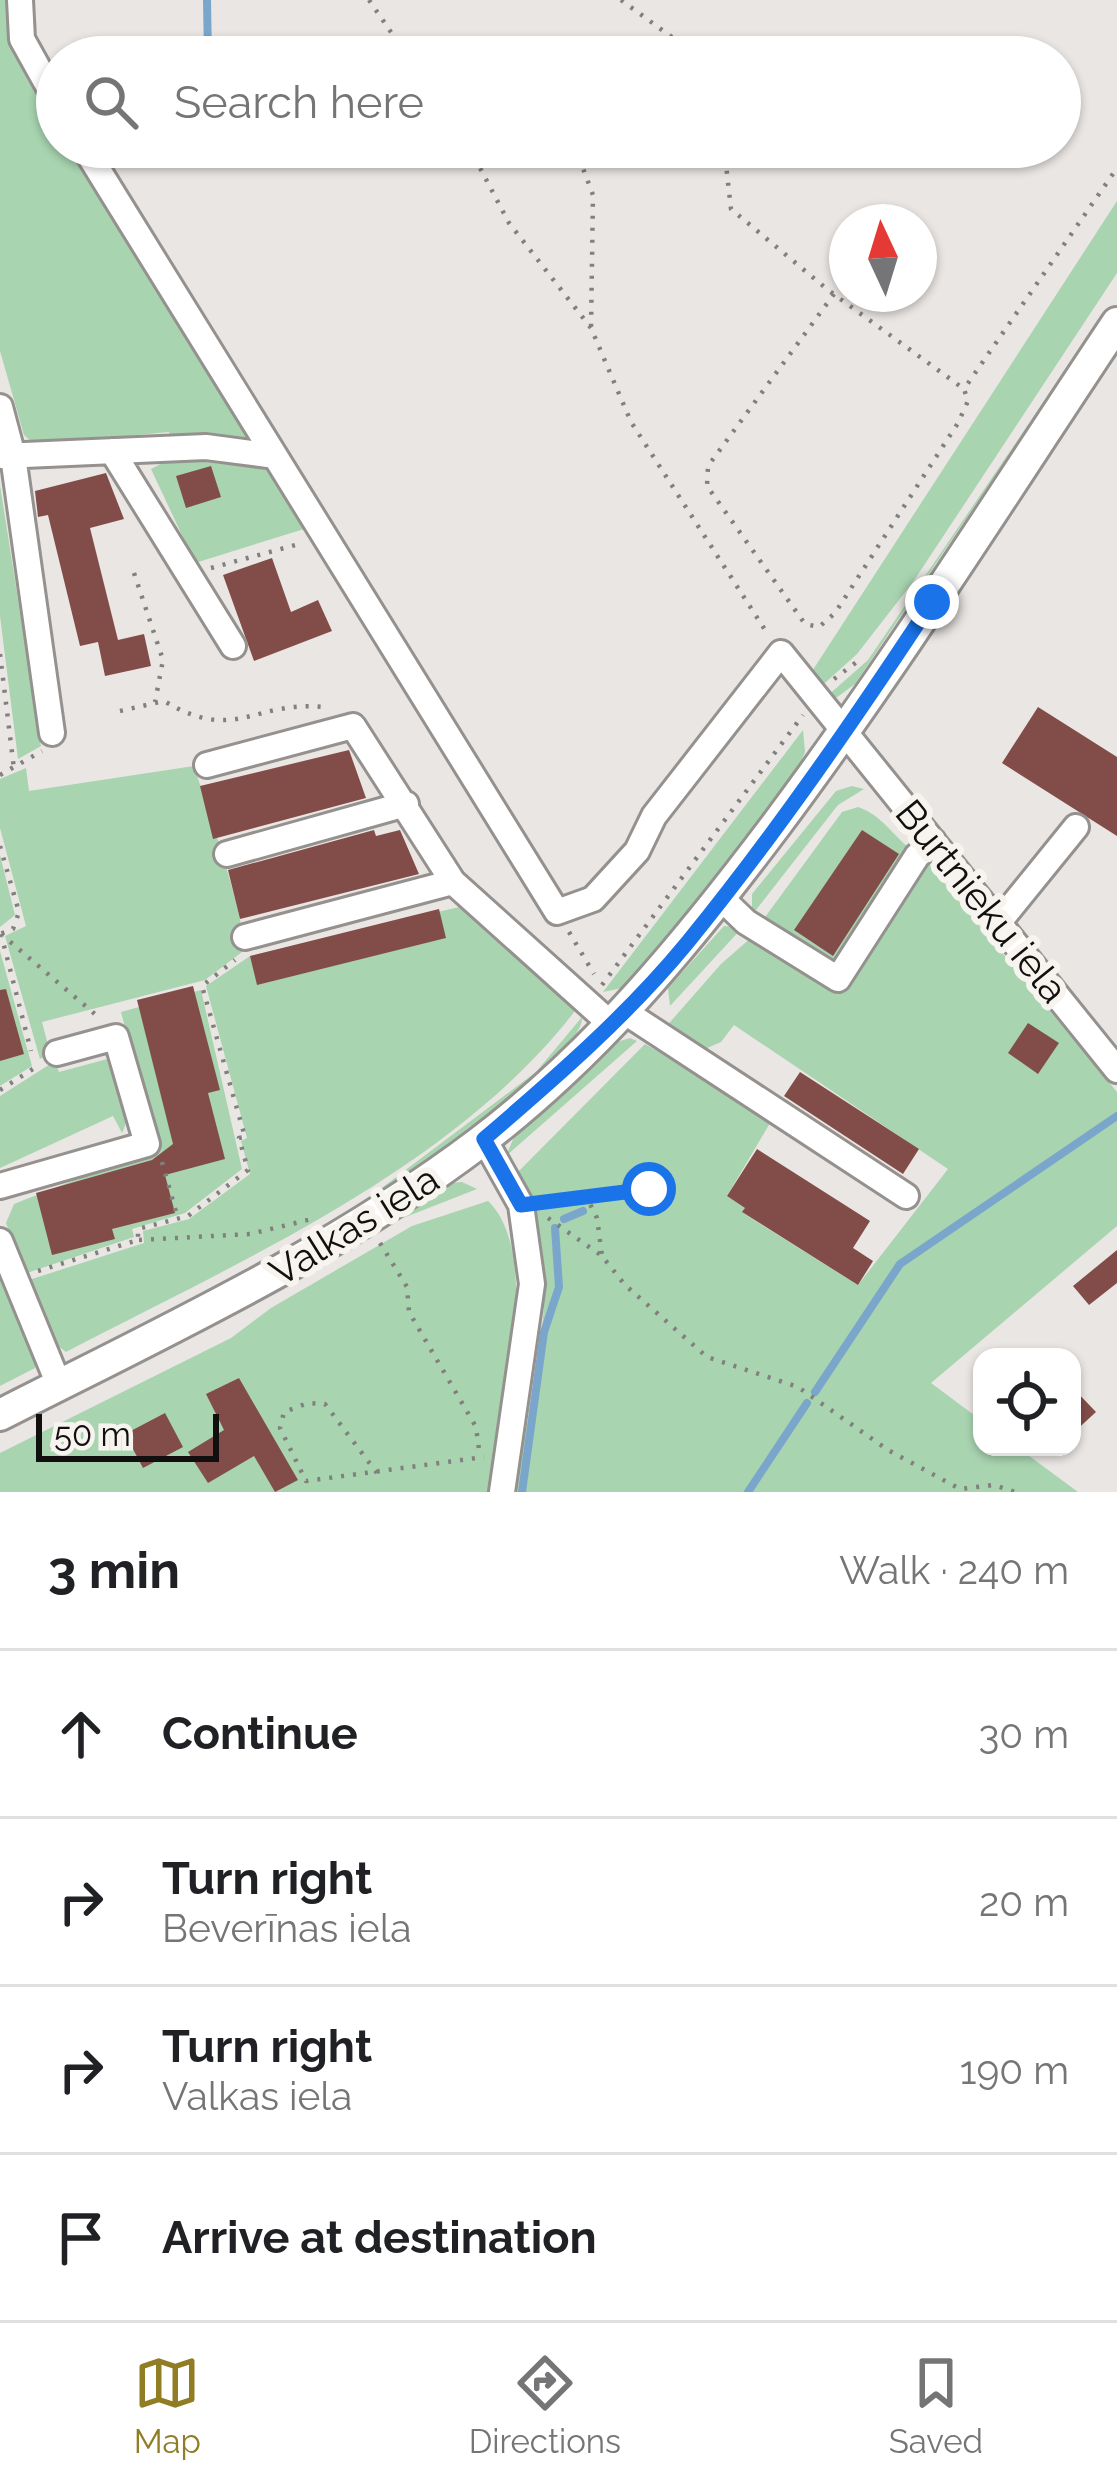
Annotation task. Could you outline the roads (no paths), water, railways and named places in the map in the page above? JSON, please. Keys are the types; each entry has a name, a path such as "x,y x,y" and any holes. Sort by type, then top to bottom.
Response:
{"main road":[{"name":"Valkas iela","path":"0,1415 340,1238 484,1139 618,1018 721,898 846,731 1117,323"}],"street":[{"path":"20,0 22,39 36,64"},
{"path":"98,168 275,456"},
{"path":"0,407 52,733"},
{"path":"7,456 206,447 275,456"},
{"path":"112,451 233,646"},
{"name":"Burtnieku iela","path":"275,456 557,912 593,898 637,850 654,816 781,653 1117,1070"},
{"path":"206,766 353,726 453,882 618,1018 906,1196"},
{"path":"227,854 406,804"},
{"path":"999,922 1076,827"},
{"path":"721,898 746,922 838,979 933,841"},
{"path":"245,937 453,882"},
{"path":"0,1186 147,1144 116,1037 46,1060"},
{"path":"484,1139 521,1205 532,1284 502,1492"},
{"path":"0,1241 59,1385"}],"waterway":[{"path":"207,0 208,36"},
{"path":"815,1392 900,1264 1117,1116"},
{"path":"564,1219 583,1211"},
{"path":"522,1492 544,1332 559,1287 555,1228"},
{"path":"748,1492 807,1403"}]}
